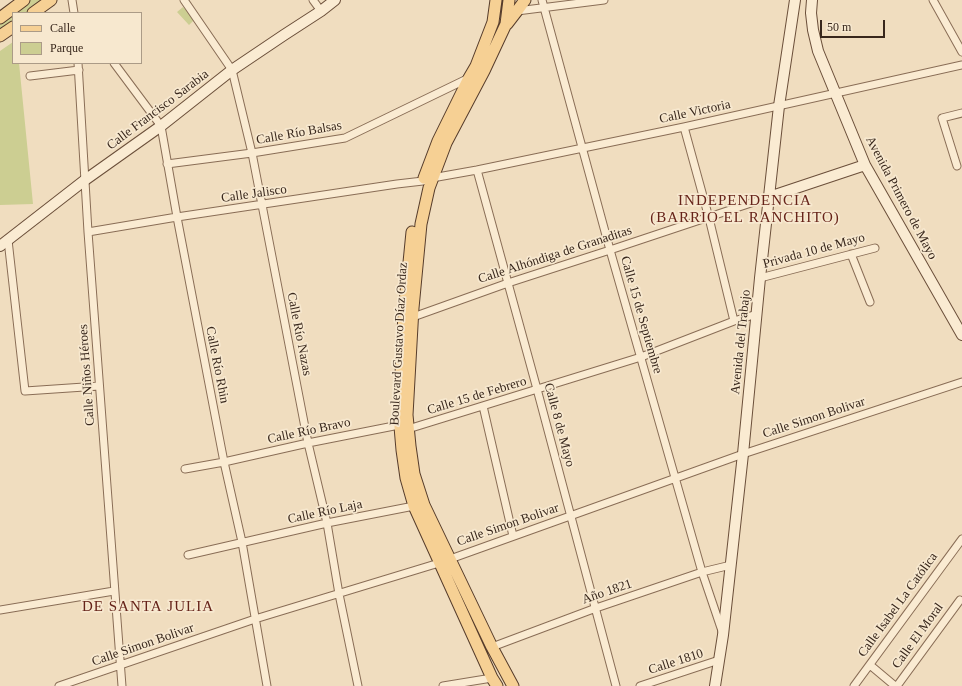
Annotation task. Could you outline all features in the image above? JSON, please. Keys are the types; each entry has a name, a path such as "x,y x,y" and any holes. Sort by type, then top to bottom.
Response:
{"main road":[{"path":"0,18 24,0"},
{"path":"33,12 51,0"},
{"name":"Boulevard Gustavo Díaz Ordaz","path":"494,682 444,561 424,506 414,474 410,446 399,415 404,313 413,231 438,141 476,66 493,22 496,0"},
{"name":"Boulevard Gustavo Díaz Ordaz","path":"510,0 506,24 484,71 427,180 429,188 421,224 413,316 407,415 404,427 402,450 406,478 414,506 513,686"},
{"path":"506,24 525,0"},
{"path":"0,36 12,28"}],"street":[{"name":"Calle Río Nazas","path":"184,0 232,70 252,153 308,443 327,523 339,594 358,686"},
{"path":"313,0 321,11"},
{"name":"Calle Francisco Sarabia","path":"4,243 85,180 161,126 232,70 321,11 335,0"},
{"name":"Calle 15 de Septiembre","path":"542,0 610,250 702,572 723,635"},
{"path":"517,11 604,0"},
{"name":"Avenida del Trabajo","path":"715,686 720,660 731,565 779,106 795,0"},
{"name":"Avenida Primero de Mayo","path":"812,0 811,13 818,51 866,165 962,335"},
{"path":"933,0 962,52"},
{"name":"Calle Río Rhin","path":"115,64 161,126 224,462 242,542 267,686"},
{"name":"Calle Victoria","path":"427,180 684,127 962,65"},
{"path":"30,76 78,67"},
{"name":"Calle Niños Héroes","path":"78,67 88,232 122,686"},
{"name":"Calle Río Balsas","path":"167,164 252,153 345,138 469,78"},
{"path":"957,166 942,118 962,113"},
{"path":"684,127 734,321"},
{"name":"Calle Alhóndiga de Granaditas","path":"413,316 508,283 866,165"},
{"name":"Calle 8 de Mayo","path":"477,170 616,686"},
{"name":"Calle Jalisco","path":"88,232 177,217 427,180"},
{"path":"4,243 25,391 99,386"},
{"name":"Privada 10 de Mayo","path":"760,278 875,248"},
{"path":"851,254 870,302"},
{"name":"Calle 15 de Febrero","path":"404,427 484,406 641,357 734,321 757,314"},
{"name":"Calle Simon Bolivar","path":"59,686 255,620 444,561 743,454 962,382"},
{"path":"484,406 513,536"},
{"name":"Calle Río Bravo","path":"185,469 224,462 308,443 404,427"},
{"name":"Calle Río Laja","path":"188,555 327,523 414,506"},
{"name":"Calle Isabel La Católica","path":"854,686 962,539"},
{"name":"Año 1821","path":"492,647 596,608 702,572 731,565"},
{"path":"0,610 114,592"},
{"name":"Calle El Moral","path":"896,686 960,600"},
{"name":"Calle 1810","path":"640,686 720,660"},
{"path":"870,665 896,686"},
{"path":"443,686 494,682"}],"green space":[{"path":"26,0 45,0 28,12 12,12 12,24 0,33 0,19"},
{"path":"183,7 195,19 189,25 177,12"},
{"path":"12,43 12,64 19,64 33,204 0,205 0,51"}],"district":[{"name":"INDEPENDENCIA (BARRIO EL RANCHITO)","path":"745,210"},
{"name":"DE SANTA JULIA","path":"148,607"}]}
